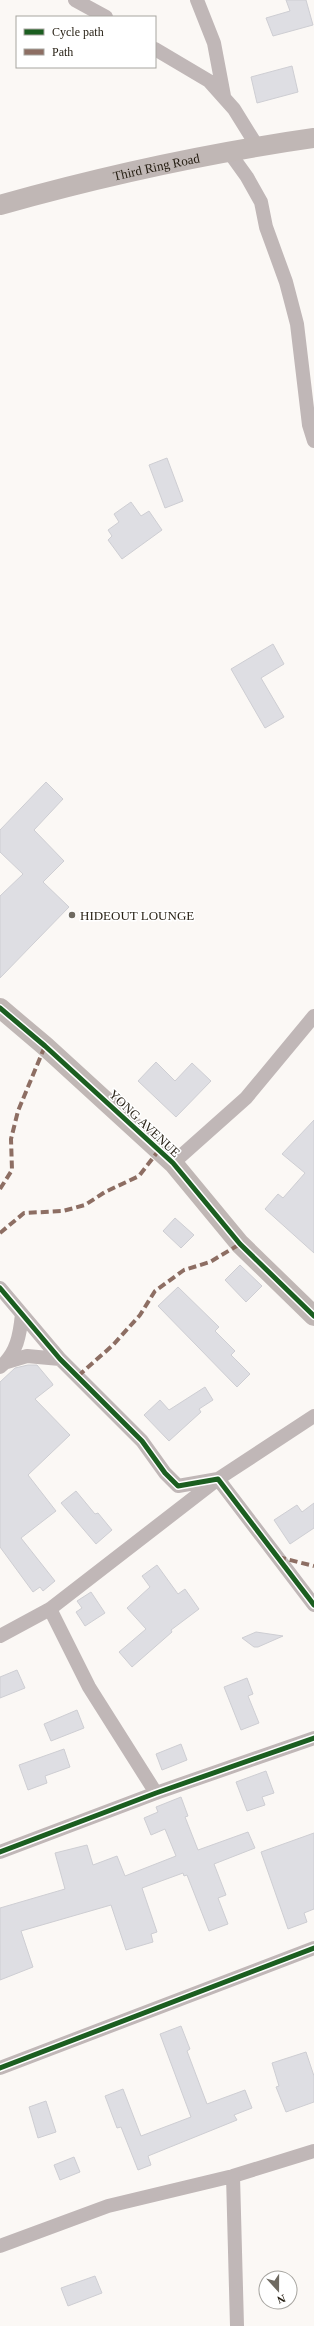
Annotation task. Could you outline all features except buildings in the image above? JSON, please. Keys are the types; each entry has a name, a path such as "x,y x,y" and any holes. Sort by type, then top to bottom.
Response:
{"street":[{"path":"76,0 104,16"},
{"path":"197,0 214,43 224,96"},
{"path":"156,50 209,81 224,96 244,122 257,146"},
{"name":"Third Ring Road","path":"0,205 152,168 257,146 314,138"},
{"path":"229,152 248,177 262,202 266,227 286,282 297,324 309,425 314,441"},
{"name":"YONG AVENUE","path":"0,1008 51,1051 173,1163 240,1244 314,1316"},
{"path":"173,1163 246,1098 314,1016"},
{"path":"0,1288 60,1359 142,1440 165,1474 178,1486 218,1479"},
{"path":"3,1365 19,1340 22,1314"},
{"path":"3,1365 27,1356 60,1359"},
{"path":"0,1636 50,1609 218,1479 314,1416"},
{"path":"218,1479 314,1605"},
{"path":"50,1609 89,1687 156,1793"},
{"path":"0,1852 156,1793 314,1738"},
{"path":"0,2068 314,1948"},
{"path":"0,2246 108,2206 233,2176 314,2151"},
{"path":"233,2176 237,2326"}],"marked path":[{"path":"0,1189 12,1170 11,1139 18,1111 45,1046"},
{"path":"0,1233 24,1213 63,1211 85,1205 105,1192 139,1176 159,1150"},
{"path":"78,1376 113,1345 140,1315 155,1291 184,1270 210,1262 240,1244"},
{"path":"278,1557 314,1566"}],"cycle path":[{"path":"0,1008 45,1046 173,1163 240,1244 314,1316"},
{"path":"0,1288 60,1359 142,1441 165,1473 178,1486 218,1479 314,1605"},
{"path":"0,1852 156,1793 314,1738"},
{"path":"0,2068 314,1948"}],"place":[{"name":"HIDEOUT LOUNGE","path":"72,915"}]}
